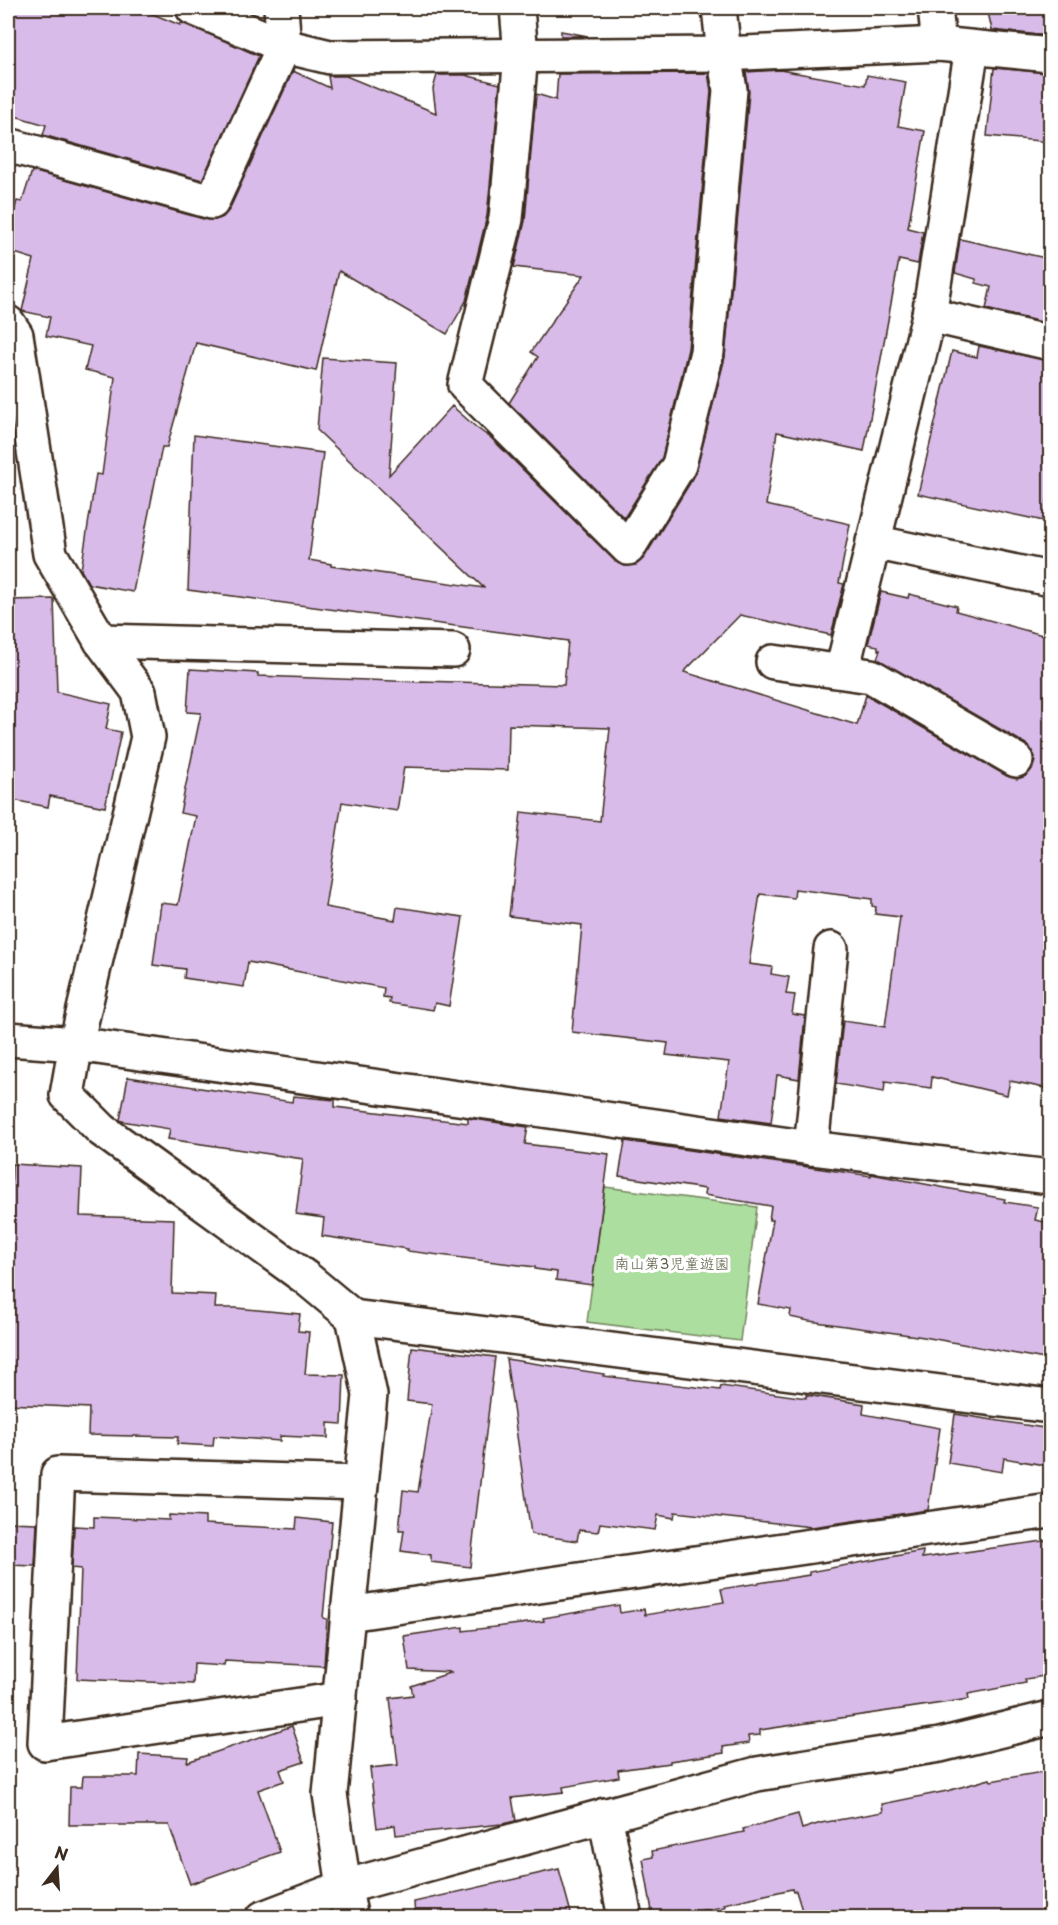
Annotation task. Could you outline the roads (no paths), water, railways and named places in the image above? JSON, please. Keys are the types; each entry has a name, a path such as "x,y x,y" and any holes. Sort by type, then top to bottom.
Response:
{"street":[{"path":"193,8 284,46 330,57 724,54 939,44 1050,55"},
{"path":"8,145 212,202 284,46 281,8"},
{"path":"517,8 521,55 506,219 465,385 628,548 679,465 706,352 730,90 719,8"},
{"path":"935,8 939,44"},
{"path":"842,671 929,315 972,48"},
{"path":"929,315 1050,343"},
{"path":"8,323 16,335 50,554 101,641 139,692 148,737 76,1044 68,1095 102,1130 306,1278 353,1317 1050,1406"},
{"path":"873,542 1050,579"},
{"path":"101,641 453,650"},
{"path":"773,662 872,676 1016,760"},
{"path":"811,1148 831,949"},
{"path":"8,1039 76,1044 811,1148 1050,1177"},
{"path":"348,1902 330,1794 370,1395 353,1317"},
{"path":"340,1699 45,1743 58,1474 361,1484"},
{"path":"348,1614 1050,1511"},
{"path":"263,1917 348,1902 605,1815 757,1774 940,1745 1050,1718"},
{"path":"605,1815 625,1917"}],"park label":[{"name":"南山第3児童遊園","path":"672,1264"}]}
